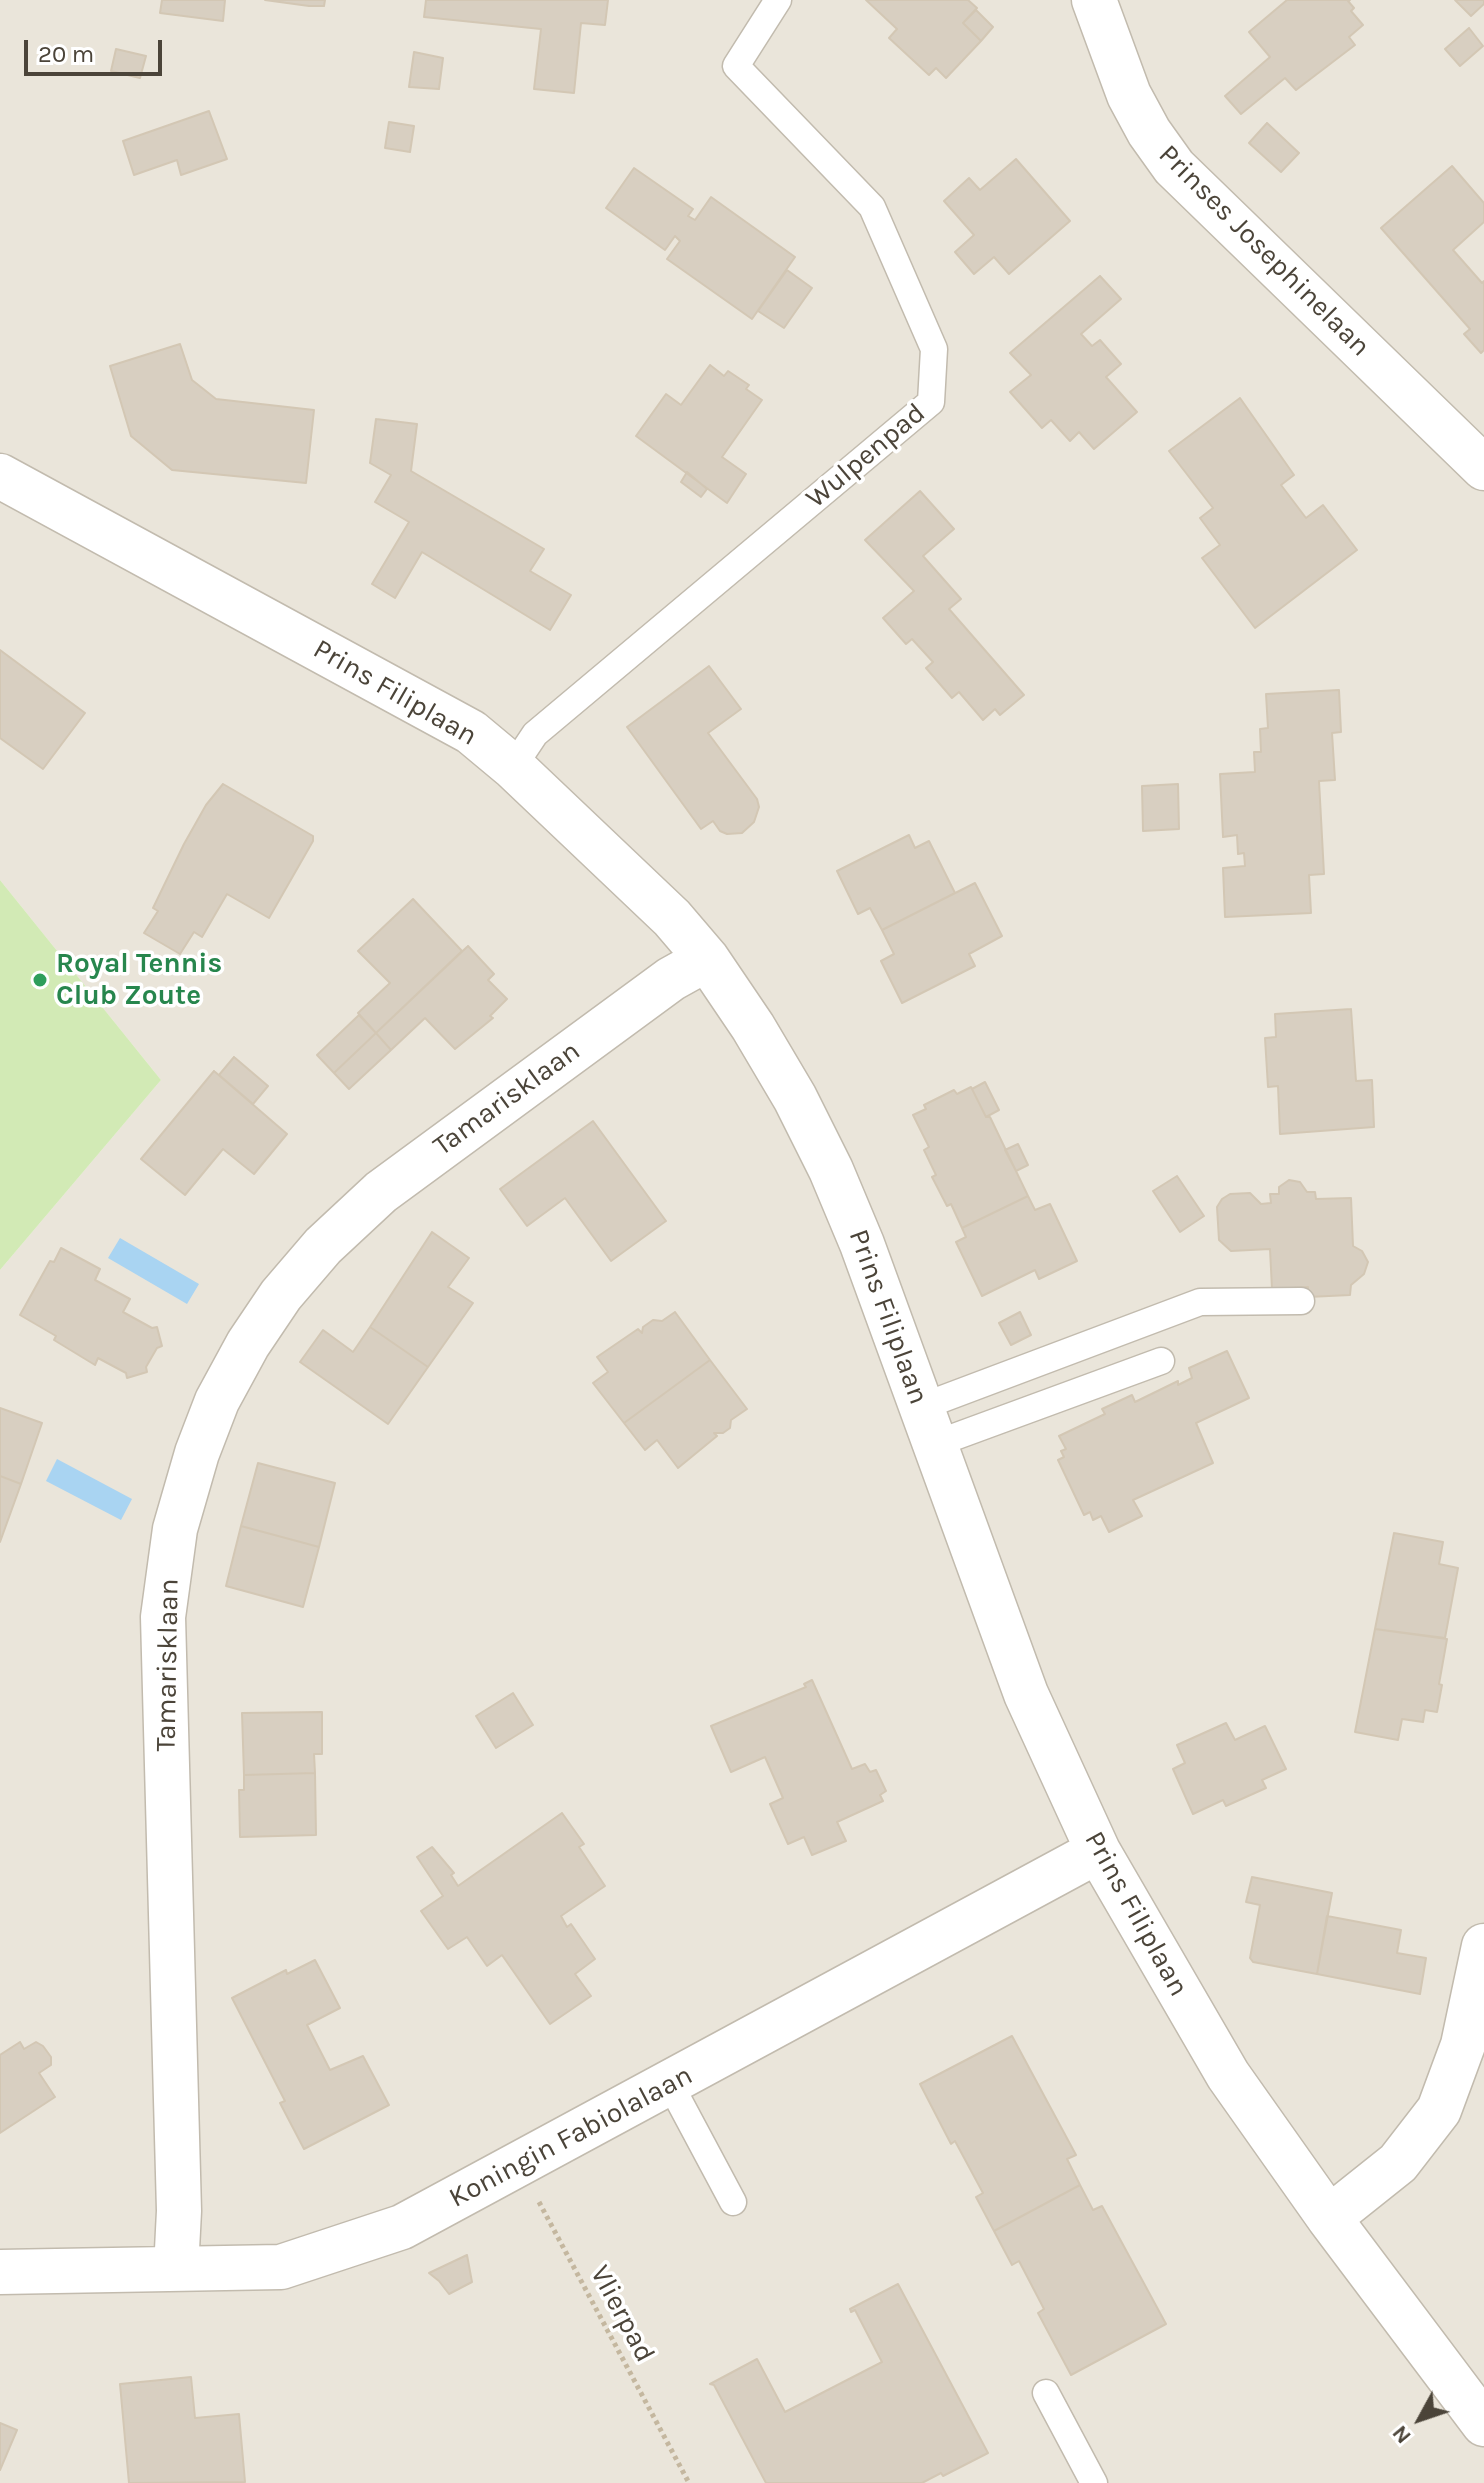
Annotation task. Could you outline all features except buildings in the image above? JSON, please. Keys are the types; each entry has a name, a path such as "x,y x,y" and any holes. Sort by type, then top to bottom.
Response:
{"street":[{"name":"Prinses Josephinelaan","path":"1094,0 1129,95 1149,132 1174,167 1484,468"},
{"name":"Prins Filiplaan","path":"0,476 471,732 513,767 672,918 707,959 795,1098 831,1170 862,1244 1026,1694 1098,1851 1228,2075 1329,2218 1484,2424"},
{"name":"Tamarisklaan","path":"176,2269 179,2211 163,1617 175,1529 197,1453 217,1401 248,1344 281,1295 323,1246 381,1192 671,979 707,959"},
{"name":"Koningin Fabiolalaan","path":"0,2272 281,2267 402,2227 1098,1851"},
{"path":"1329,2218 1398,2163 1439,2110 1463,2045 1483,1957"}],"lane":[{"name":"Wulpenpad","path":"513,767 535,734 931,402 934,349 872,207 736,66 778,0"},
{"path":"928,1426 1200,1302 1301,1301"},
{"path":"928,1426 1161,1361"},
{"path":"670,2084 733,2202"},
{"path":"1046,2393 1094,2483"}],"path":[{"name":"Vlierpad","path":"519,2164 689,2483"}],"shaded area":[{"path":"0,0 1484,0 1484,2483 0,2483 0,1270 161,1080 0,880"}],"green space":[{"name":"Royal Tennis Club Zoute","path":"0,880 161,1080 0,1270"}],"water":[{"path":"120,1238 199,1284 187,1304 108,1258"},
{"path":"57,1459 132,1499 121,1520 46,1481"}],"place":[{"name":"Royal Tennis Club Zoute","path":"40,980"}]}
